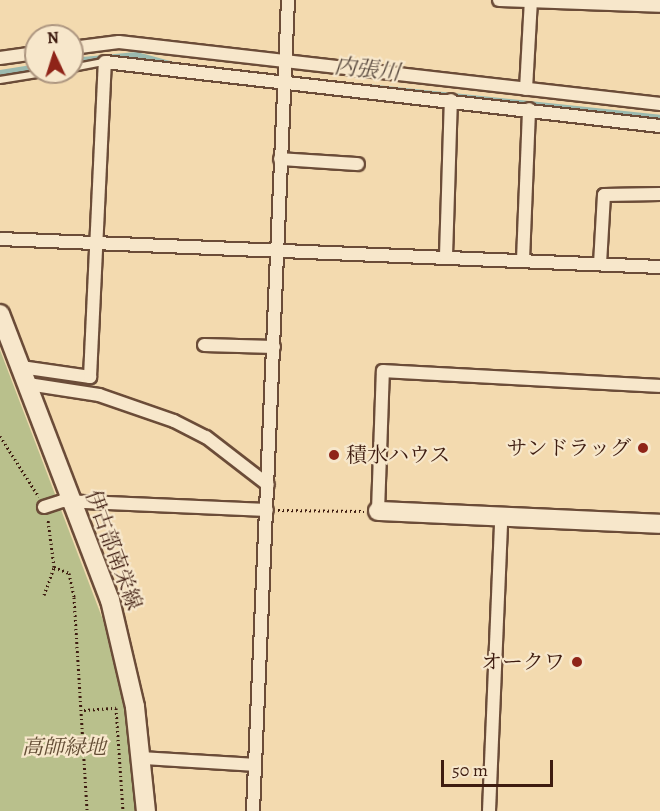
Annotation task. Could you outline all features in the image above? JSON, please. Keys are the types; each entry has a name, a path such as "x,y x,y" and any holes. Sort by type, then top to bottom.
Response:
{"main road":[{"name":"伊古部南栄線","path":"0,314 74,502 125,654 142,758 146,811"},
{"path":"378,512 660,524"}],"street":[{"path":"253,811 288,0"},
{"path":"499,0 660,6"},
{"path":"526,89 531,0"},
{"path":"84,46 119,42 660,104"},
{"path":"0,58 24,55"},
{"path":"21,367 90,377 105,62 451,100 660,126"},
{"path":"446,256 451,100"},
{"path":"523,260 529,109"},
{"path":"280,159 358,164"},
{"path":"600,264 604,195 660,194"},
{"path":"0,239 276,248 660,267"},
{"path":"204,345 274,347"},
{"path":"378,512 383,371 660,386"},
{"path":"28,384 99,395 174,421 206,437 268,485"},
{"path":"44,507 58,501 267,510"},
{"path":"489,811 501,519"},
{"path":"142,758 255,765"}],"lane":[{"path":"84,66 105,62"},
{"path":"0,81 24,77"}],"path":[{"path":"267,510 378,512"},
{"path":"54,567 69,573 84,710 87,811"},
{"path":"84,710 116,708 123,811"}],"green space":[{"name":"高師緑地","path":"0,350 103,620 130,732 137,811 0,811"}],"waterway":[{"name":"内張川","path":"84,59 136,54 174,64"},
{"name":"内張川","path":"0,72 24,68"},
{"name":"内張川","path":"367,86 660,117"}],"place":[{"name":"サンドラッグ","path":"643,448"},
{"name":"積水ハウス","path":"334,455"},
{"name":"オークワ","path":"577,662"}]}
